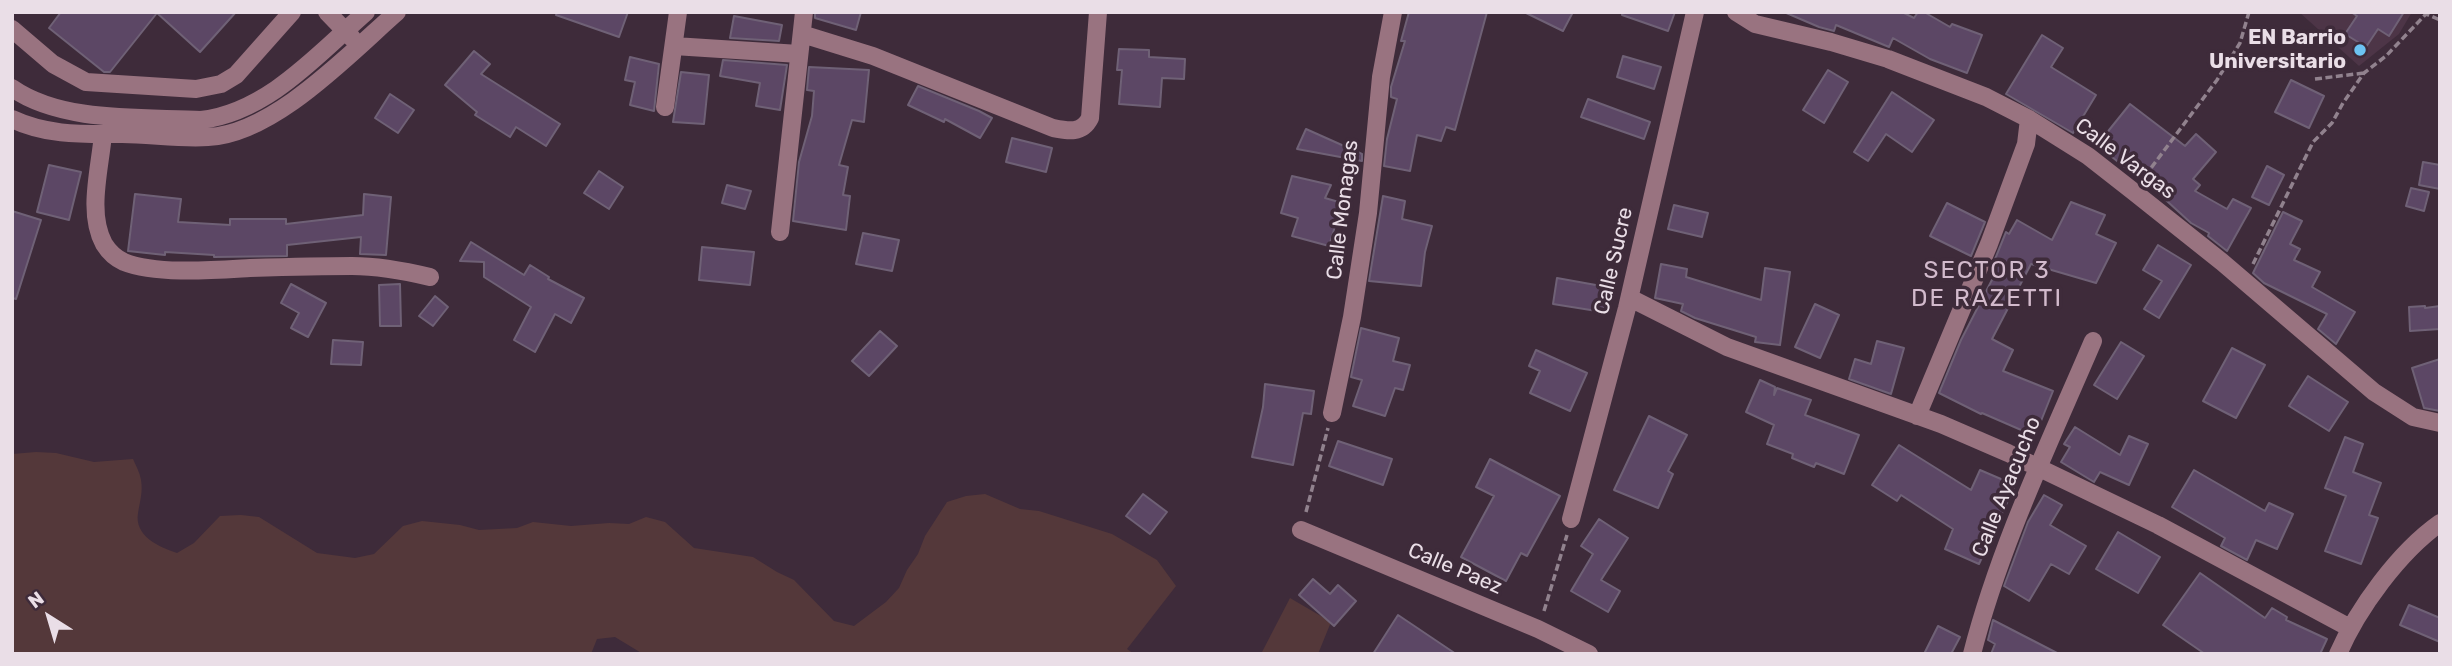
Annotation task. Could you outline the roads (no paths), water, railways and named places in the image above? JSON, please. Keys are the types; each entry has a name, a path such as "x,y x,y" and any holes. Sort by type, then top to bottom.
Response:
{"street":[{"path":"12,29 53,64 86,82 196,89 221,84 236,75 292,12"},
{"path":"327,12 359,46"},
{"path":"12,88 40,103 71,113 201,120 219,117 243,109 280,86 366,12"},
{"path":"12,119 30,127 67,134 209,138 237,132 292,102 397,12"},
{"path":"665,107 678,12"},
{"path":"780,232 804,12"},
{"path":"802,34 873,55 1053,128 1073,131 1084,127 1090,118 1098,12"},
{"name":"Calle Monagas","path":"1332,413 1352,317 1368,214 1381,77 1393,12"},
{"name":"Calle Sucre","path":"1572,519 1630,298 1695,12"},
{"name":"Calle Vargas","path":"1736,12 1755,24 1831,41 1888,59 1986,97 2029,118 2088,156 2134,192 2374,392 2413,417 2440,423"},
{"path":"674,46 799,54"},
{"path":"1917,416 1989,244 2026,144 2029,118"},
{"path":"103,134 96,222 110,253 123,261 191,271 365,267 405,271 430,277"},
{"path":"1630,298 1727,347 1917,416 2039,467 2158,526 2350,628"},
{"name":"Calle Ayacucho","path":"1972,654 1985,602 2093,341"},
{"path":"2338,654 2350,628 2386,574 2440,523"},
{"name":"Calle Paez","path":"1301,530 1538,629 1590,654"}],"place":[{"name":"EN Barrio Universitario","path":"2360,50"}],"district":[{"name":"SECTOR 3 DE RAZETTI","path":"1987,285"}]}
